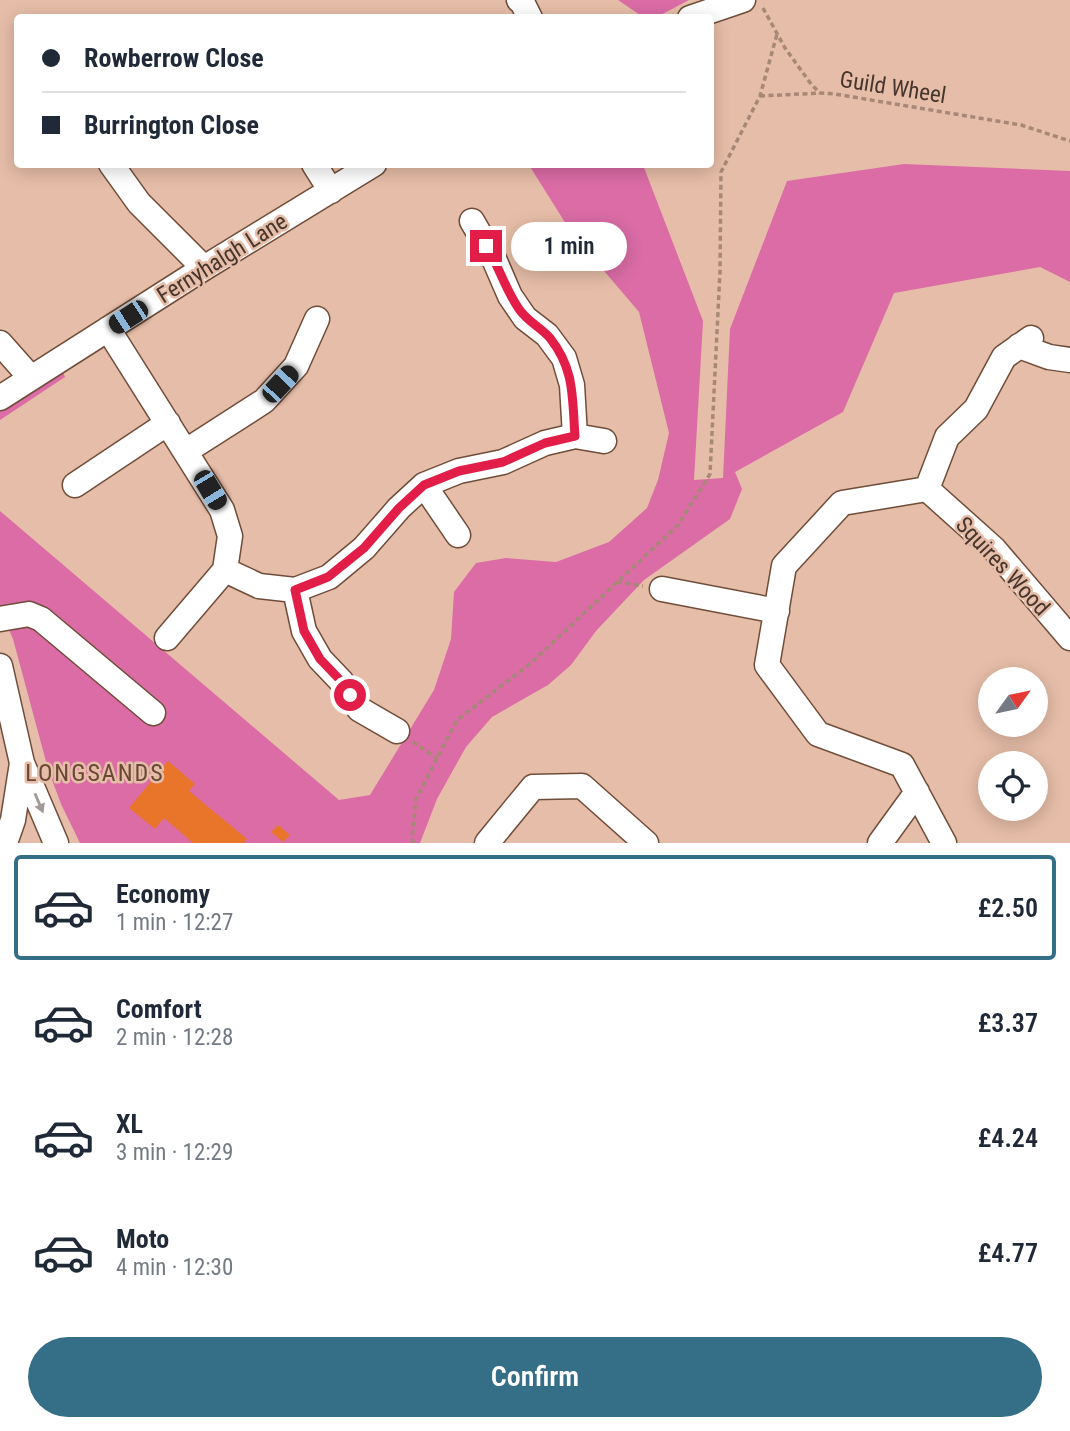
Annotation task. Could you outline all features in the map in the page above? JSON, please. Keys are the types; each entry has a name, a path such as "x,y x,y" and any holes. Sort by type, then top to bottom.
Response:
{"street":[{"path":"702,14 743,0"},
{"path":"114,168 139,203 204,268"},
{"path":"317,168 331,191"},
{"name":"Fernyhalgh Lane","path":"0,398 368,168"},
{"path":"472,221 493,241 494,259 510,296 525,318 547,335 564,358 572,384 575,436"},
{"path":"186,452 264,401 296,366 317,319"},
{"path":"108,329 222,510 230,536 225,570 167,638"},
{"path":"944,843 902,765 818,734 767,666 784,566 842,503 927,489 947,437 976,409 1004,357 1025,342 1049,357 1070,360"},
{"path":"0,343 31,378"},
{"path":"75,492 168,423"},
{"path":"225,570 259,586 295,590 328,577 364,548 399,508 424,485 459,471 503,462 545,443 575,436 604,441"},
{"path":"424,485 458,535"},
{"name":"Squires Wood","path":"927,489 994,549 1070,636"},
{"path":"662,589 777,611"},
{"path":"295,590 304,631 320,659 341,681 359,709 397,732"},
{"path":"0,619 29,614 41,619 153,713"},
{"path":"0,666 23,763 56,843"},
{"path":"5,843 13,820 23,763"},
{"path":"487,843 534,787 582,786 646,843"},
{"path":"880,843 917,792"}],"path":[{"name":"Guild Wheel","path":"759,0 766,18 820,93 1021,125 1070,141"},
{"path":"414,843 412,839 416,799 457,720 531,663 678,525 710,474 720,271 721,172 760,96 777,34"},
{"path":"760,96 820,93"},
{"path":"397,732 437,758"}],"shaded area":[{"path":"618,0 689,0 663,14 639,14"},
{"path":"904,164 1070,171 1070,282 1040,267 894,293 843,412 735,472 742,489 730,519 644,580 596,631 571,665 548,685 492,717 466,747 437,799 420,843 80,843 48,769 13,639 0,609 0,511 339,800 370,795 434,690 451,639 454,592 476,563 506,558 556,562 609,542 647,508 658,480 669,433 639,312 571,232 531,168 644,168 703,321 694,480 723,478 730,329 787,181"},
{"path":"61,368 65,377 0,420 0,408"}],"building":[{"path":"168,761 195,784 189,791 247,839 244,843 193,843 164,818 155,829 129,808"},
{"path":"278,825 290,835 283,842 271,832"}],"district":[{"name":"LONGSANDS","path":"95,773"}],"route":[{"path":"350,695 320,659 304,631 295,590 328,577 364,548 399,508 424,485 459,471 503,462 545,443 575,436 572,384 564,358 547,335 525,318 510,296 486,246"}]}
